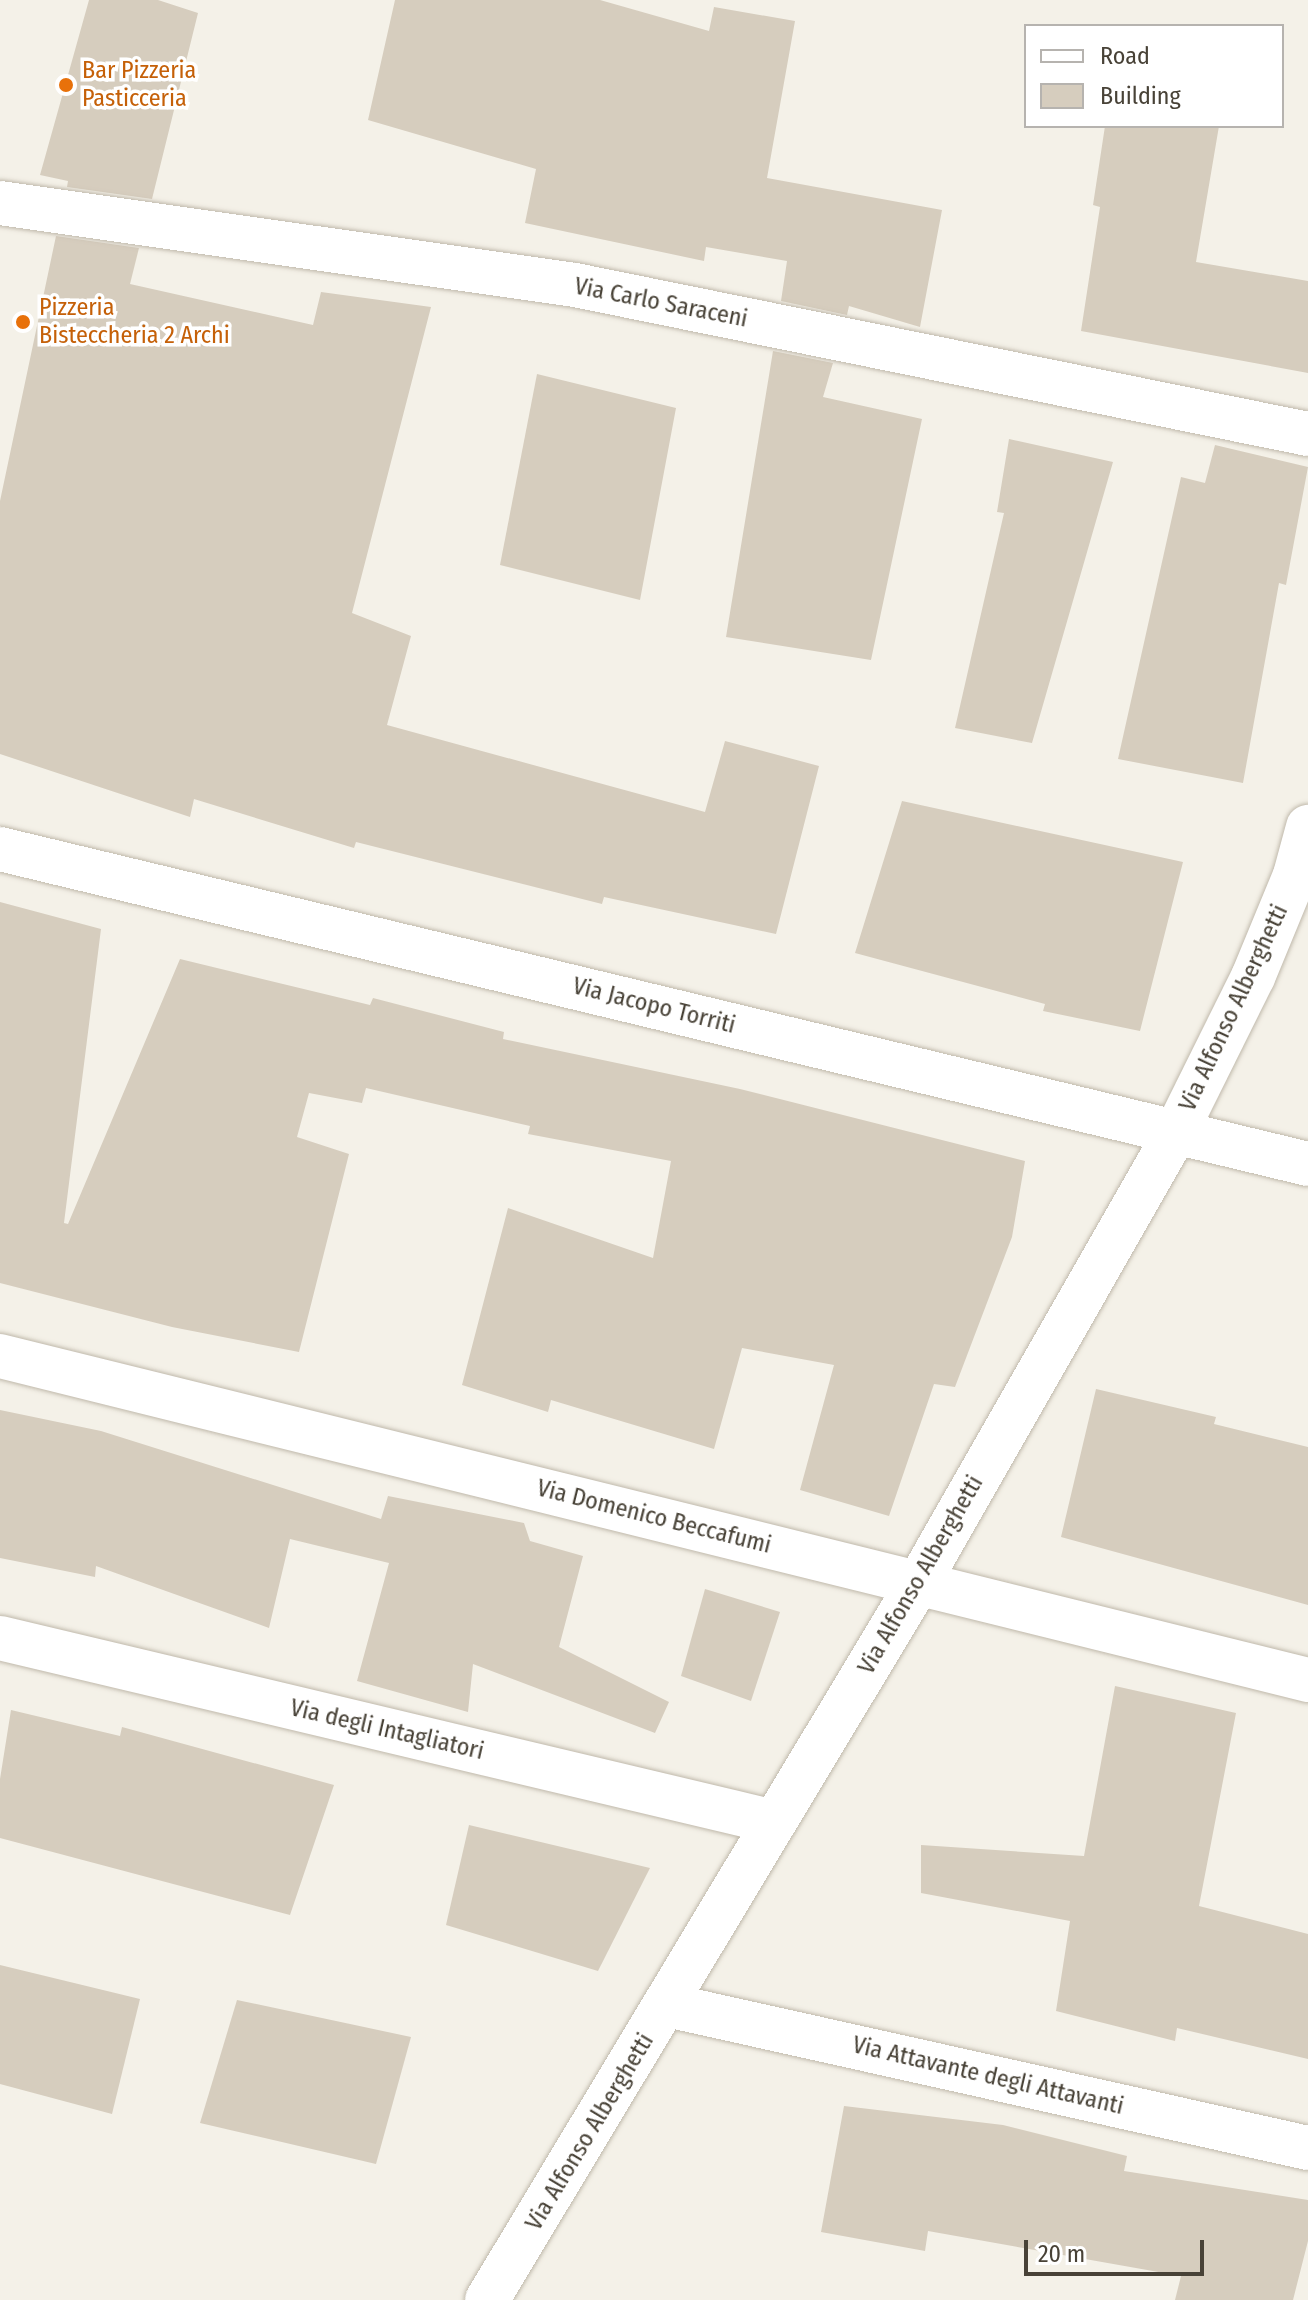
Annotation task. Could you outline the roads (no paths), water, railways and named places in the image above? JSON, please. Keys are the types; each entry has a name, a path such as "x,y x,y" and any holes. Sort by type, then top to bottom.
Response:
{"street":[{"name":"Via Carlo Saraceni","path":"4,204 575,285 1308,434"},
{"name":"Via Alfonso Alberghetti","path":"487,2300 919,1582 1176,1132 1253,977 1295,875 1308,827"},
{"name":"Via Jacopo Torriti","path":"0,849 1308,1164"},
{"name":"Via Domenico Beccafumi","path":"0,1356 1308,1680"},
{"name":"Via degli Intagliatori","path":"0,1638 774,1822"},
{"name":"Via Attavante degli Attavanti","path":"667,2005 1308,2148"}],"place":[{"name":"Bar Pizzeria Pasticceria","path":"66,85"},
{"name":"Pizzeria Bisteccheria 2 Archi","path":"23,322"}]}
